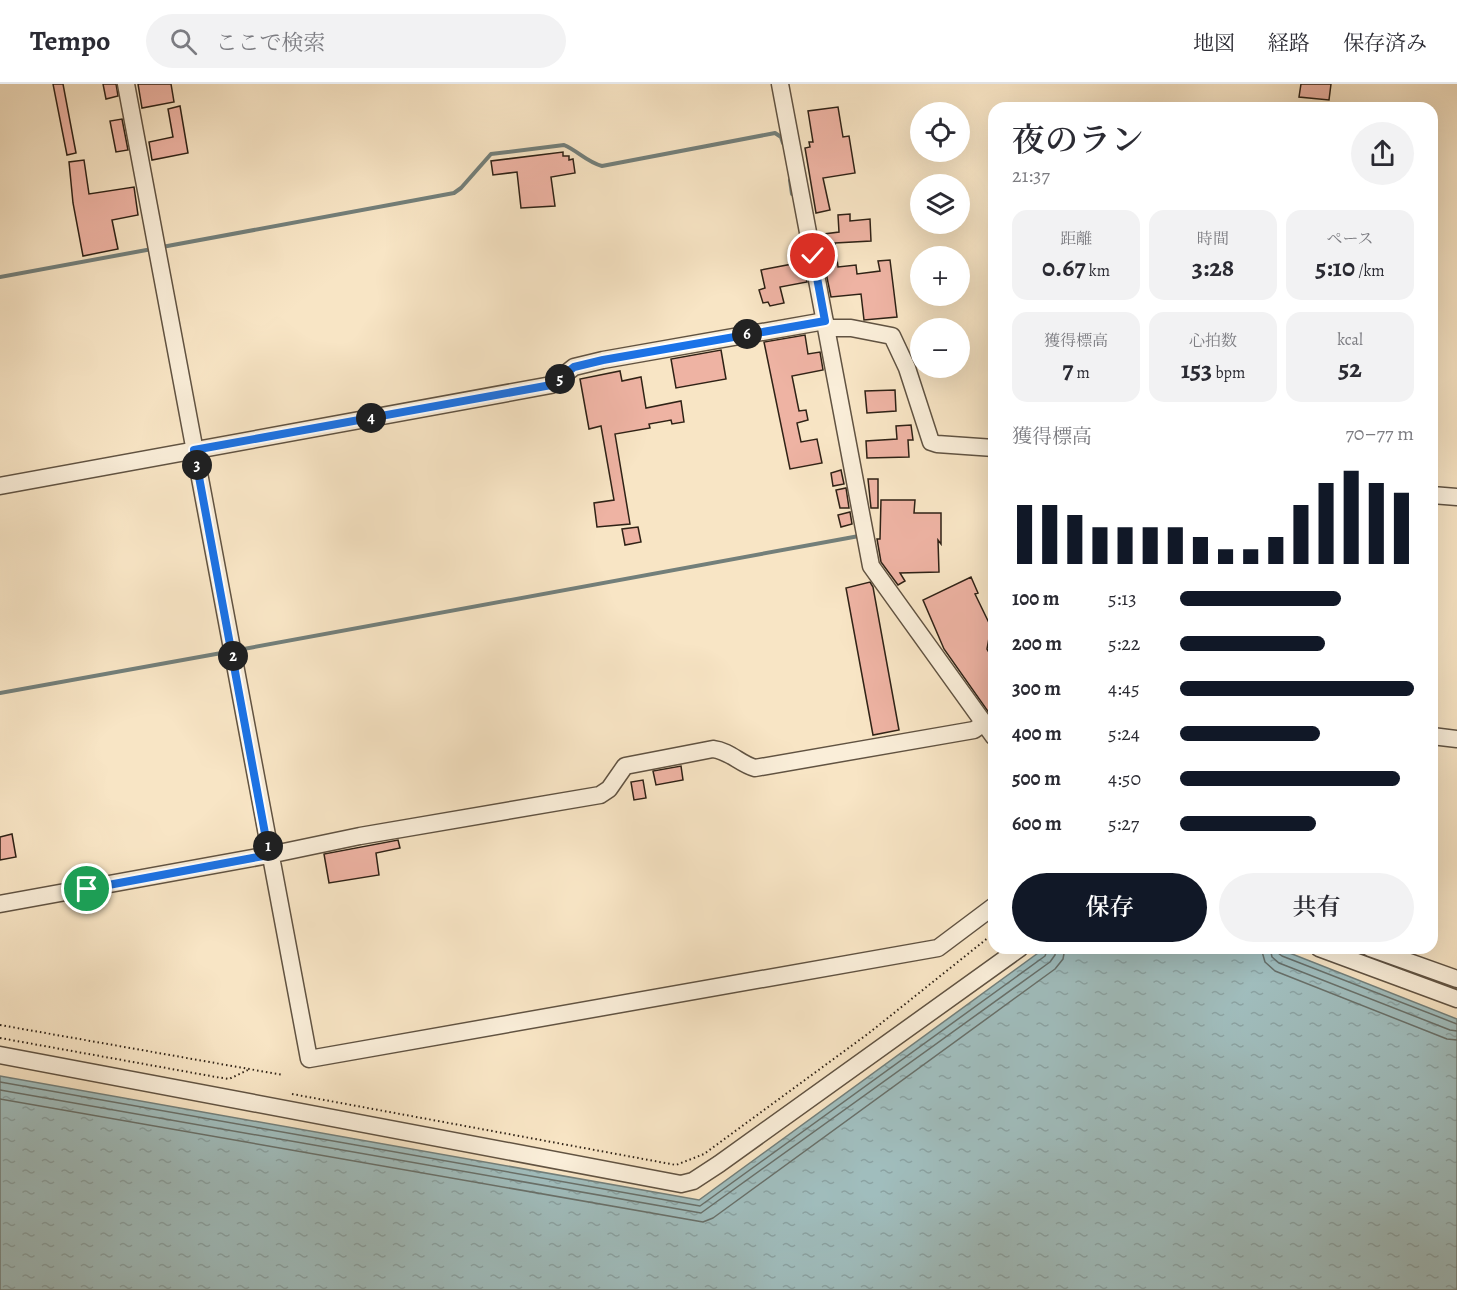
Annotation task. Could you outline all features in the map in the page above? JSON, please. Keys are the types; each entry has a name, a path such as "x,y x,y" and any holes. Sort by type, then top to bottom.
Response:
{"street":[{"path":"126,84 309,1059 938,948 988,910"},
{"path":"780,84 871,566 988,725"},
{"path":"0,486 551,385 574,367 826,324 892,336 907,368 931,442 988,448"},
{"path":"1438,495 1457,497"},
{"path":"0,904 360,836 600,795 609,789 625,766 714,748 723,750 747,766 755,768 988,729"},
{"path":"1438,737 1457,739"},
{"path":"0,1055 681,1184 693,1181 719,1164 1012,954"},
{"path":"1335,954 1457,999"},
{"path":"1387,954 1457,979"},
{"path":"1421,954 1457,967"}],"path":[{"path":"308,1096 676,1165 689,1161 713,1147 869,1033 988,938"},
{"path":"0,1025 283,1075"},
{"path":"0,1038 216,1077 229,1078 250,1069"}],"water":[{"path":"1037,954 1292,954 1457,1019 1457,1290 0,1290 0,1076 699,1200"}],"building":[{"path":"53,84 63,84 76,153 67,155"},
{"path":"103,84 116,84 118,96 106,99"},
{"path":"138,84 171,84 174,102 142,108"},
{"path":"1301,84 1331,84 1329,100 1299,97"},
{"path":"180,106 188,153 152,160 149,142 173,137 168,109"},
{"path":"838,107 843,137 849,136 855,173 823,178 830,210 816,213 805,148 810,147 809,142 813,142 808,111"},
{"path":"122,119 128,150 116,152 110,121"},
{"path":"563,152 563,156 569,156 569,160 573,159 575,173 551,177 555,206 521,208 517,172 493,175 491,161"},
{"path":"84,160 89,194 134,187 138,215 112,220 118,249 83,256 73,203 69,162"},
{"path":"850,214 850,221 870,219 871,241 835,243 838,267 856,265 857,274 880,271 878,261 890,260 897,317 864,320 861,294 831,297 825,268 828,268 824,234 839,232 838,215"},
{"path":"803,262 807,282 780,287 784,303 770,306 768,302 763,303 759,290 765,288 761,270"},
{"path":"805,335 808,354 820,352 823,370 792,376 799,411 806,410 808,420 797,423 801,442 817,439 822,463 790,469 764,342"},
{"path":"721,350 726,379 676,388 671,359"},
{"path":"620,371 622,381 641,377 646,408 681,401 684,422 672,424 671,420 649,424 650,428 615,434 630,524 597,527 594,503 614,500 601,426 589,429 580,379"},
{"path":"895,390 896,411 867,413 865,391"},
{"path":"911,425 913,440 908,440 909,457 867,458 866,441 897,439 896,426"},
{"path":"841,470 844,484 833,486 831,473"},
{"path":"868,479 878,479 878,508 871,508"},
{"path":"846,488 849,508 840,508 836,490"},
{"path":"881,500 915,500 914,513 941,513 941,544 938,540 939,572 900,573 905,581 898,585 881,562 877,539 880,539"},
{"path":"850,512 852,524 841,527 838,515"},
{"path":"638,527 641,542 625,545 622,529"},
{"path":"971,577 978,593 975,594 988,621 988,711 944,649 923,600"},
{"path":"870,582 873,587 899,730 873,735 846,588"},
{"path":"681,766 683,780 656,785 653,771"},
{"path":"643,780 646,798 634,800 631,782"},
{"path":"12,834 16,857 0,860 0,837"},
{"path":"398,840 400,848 376,853 379,875 329,883 324,854"}],"waterway":[{"path":"162,247 454,193 491,154 564,145 602,166 775,133 781,137 783,143"},
{"path":"790,180 792,194"},
{"path":"0,277 152,249"},
{"path":"238,650 859,536"},
{"path":"0,693 227,652"}],"route":[{"path":"87,889 269,855 194,450 551,385 574,367 603,360 825,321 813,256"}]}
